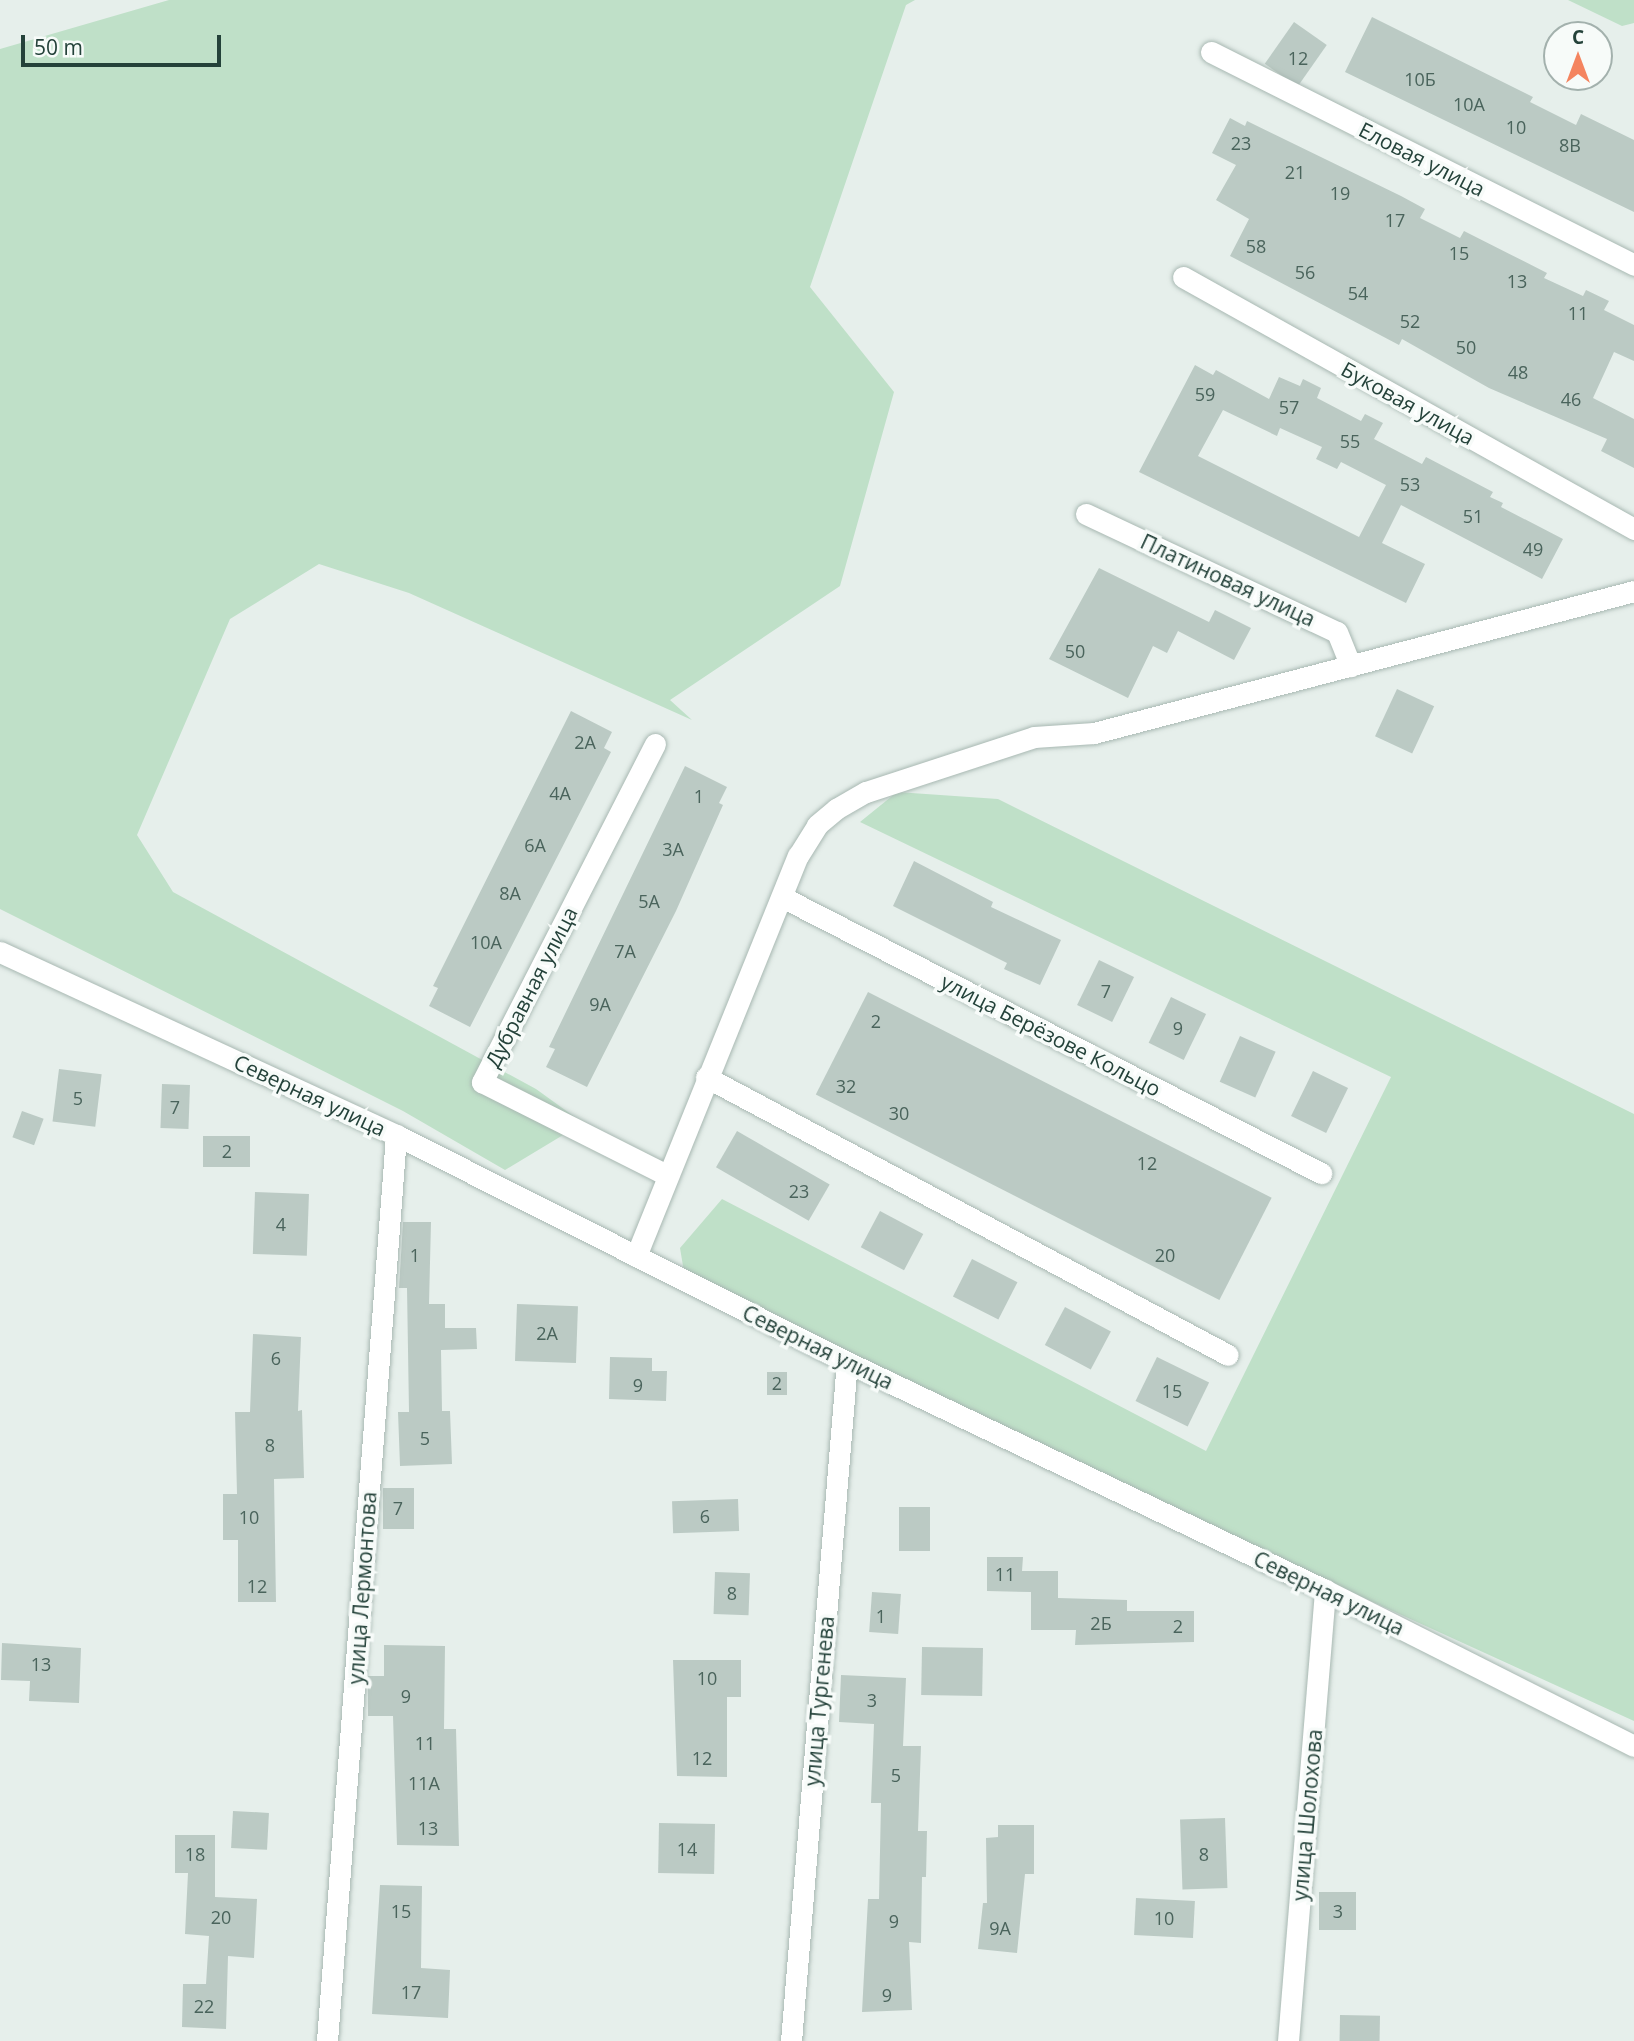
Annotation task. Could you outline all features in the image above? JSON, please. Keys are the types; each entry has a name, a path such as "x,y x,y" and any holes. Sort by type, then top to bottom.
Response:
{"street":[{"name":"Еловая улица","path":"1211,52 1634,265"},
{"name":"Буковая улица","path":"1183,277 1634,529"},
{"name":"Платиновая улица","path":"1086,514 1337,632 1351,666"},
{"path":"636,1256 797,856 817,825 866,792 1034,737 1094,733 1634,591"},
{"name":"Дубравная улица","path":"655,744 482,1082 667,1175"},
{"name":"улица Берёзове Кольцо","path":"782,897 1321,1173"},
{"name":"Северная улица","path":"0,952 396,1135 847,1362 1325,1590 1634,1746"},
{"path":"706,1077 1228,1355"},
{"name":"улица Лермонтова","path":"327,2041 396,1135"},
{"name":"улица Тургенева","path":"790,2041 847,1362"},
{"name":"улица Шолохова","path":"1288,2041 1325,1590"}],"green space":[{"path":"169,0 915,0 906,5 810,287 894,392 840,586 670,700 692,720 409,593 319,564 230,619 137,835 173,892 536,1089 583,1123 505,1170 403,1111 0,909 0,49"},
{"path":"1568,0 1634,0 1634,23 1622,26"},
{"path":"897,792 998,799 1634,1114 1634,1721 847,1362 684,1272 680,1248 722,1199 1206,1451 1391,1077 860,822"}],"building":[{"path":"1372,17 1533,97 1530,102 1576,125 1581,114 1634,140 1634,212 1345,72"},
{"path":"1294,22 1327,45 1298,87 1265,64"},
{"path":"1230,118 1245,126 1247,121 1401,196 1425,209 1420,218 1460,238 1464,231 1547,273 1544,278 1583,296 1586,290 1609,301 1604,310 1634,325 1634,361 1614,352 1593,398 1634,419 1634,468 1601,451 1607,439 1489,388 1402,339 1399,345 1230,256 1249,219 1216,200 1236,165 1212,153"},
{"path":"1195,365 1213,375 1216,370 1269,399 1279,377 1300,386 1303,379 1321,388 1317,398 1361,421 1365,414 1383,423 1374,439 1422,464 1426,457 1493,492 1490,497 1503,503 1501,507 1563,539 1542,579 1401,505 1382,543 1425,564 1406,603 1139,472","holes":["1223,410 1277,436 1280,428 1322,447 1316,459 1337,469 1341,462 1386,485 1359,537 1198,456"]},
{"path":"1099,568 1209,622 1215,610 1251,628 1234,660 1178,631 1167,653 1153,646 1128,698 1049,659"},
{"path":"1397,689 1434,706 1412,753 1375,736"},
{"path":"571,711 612,732 604,748 611,752 470,1027 429,1006 438,988 433,986"},
{"path":"685,766 727,787 719,803 723,805 676,911 587,1087 546,1067 555,1049 549,1047"},
{"path":"914,861 993,902 991,907 1061,940 1040,985 1004,969 1007,963 893,906"},
{"path":"1099,960 1134,977 1112,1022 1077,1005"},
{"path":"868,992 1272,1198 1219,1300 816,1094"},
{"path":"1171,997 1206,1014 1184,1060 1149,1043"},
{"path":"1240,1036 1276,1052 1255,1098 1220,1082"},
{"path":"59,1069 102,1074 95,1127 53,1122"},
{"path":"1313,1071 1348,1088 1326,1133 1291,1116"},
{"path":"162,1084 190,1085 188,1129 160,1128"},
{"path":"22,1111 44,1119 34,1145 12,1137"},
{"path":"737,1131 830,1184 809,1221 716,1167"},
{"path":"203,1136 250,1136 250,1167 203,1167"},
{"path":"255,1192 309,1194 307,1256 253,1254"},
{"path":"880,1211 923,1234 904,1270 861,1247"},
{"path":"403,1222 431,1222 429,1304 445,1304 445,1328 476,1328 477,1349 441,1350 442,1411 450,1411 452,1464 400,1466 398,1412 409,1412 407,1288 399,1288"},
{"path":"972,1259 1017,1282 998,1320 953,1296"},
{"path":"517,1304 578,1306 576,1363 515,1361"},
{"path":"1065,1307 1111,1331 1091,1369 1045,1345"},
{"path":"253,1334 301,1337 298,1411 302,1410 304,1478 274,1479 276,1602 238,1602 238,1540 223,1540 223,1494 237,1494 235,1412 250,1412"},
{"path":"610,1357 652,1358 652,1371 667,1371 666,1401 609,1399"},
{"path":"1157,1357 1209,1382 1188,1426 1136,1401"},
{"path":"767,1372 787,1372 787,1395 767,1395"},
{"path":"383,1488 414,1488 414,1529 383,1529"},
{"path":"738,1499 739,1531 673,1533 672,1501"},
{"path":"899,1507 930,1507 930,1551 899,1551"},
{"path":"987,1557 1023,1557 1022,1571 1058,1571 1058,1598 1127,1600 1127,1611 1194,1611 1194,1642 1075,1645 1076,1630 1031,1630 1031,1592 987,1591"},
{"path":"715,1572 750,1573 749,1615 714,1614"},
{"path":"872,1592 901,1594 898,1634 869,1632"},
{"path":"2,1643 81,1648 79,1703 29,1701 30,1681 1,1680"},
{"path":"384,1645 445,1646 444,1729 456,1729 459,1846 397,1845 393,1716 368,1716 368,1676 384,1676"},
{"path":"922,1647 983,1648 982,1696 921,1695"},
{"path":"673,1660 741,1660 741,1697 727,1697 727,1777 677,1776"},
{"path":"841,1675 906,1678 903,1746 921,1746 918,1831 927,1831 926,1877 922,1877 921,1943 909,1942 912,2010 862,2012 868,1899 879,1899 881,1803 871,1803 874,1724 839,1722"},
{"path":"233,1811 269,1813 267,1850 231,1848"},
{"path":"1225,1818 1227,1888 1182,1890 1180,1820"},
{"path":"659,1823 715,1824 714,1874 658,1873"},
{"path":"998,1825 1034,1825 1034,1874 1025,1874 1017,1953 978,1949 983,1903 987,1903 986,1838 998,1837"},
{"path":"175,1835 215,1835 215,1897 257,1899 254,1958 228,1956 226,2029 182,2027 183,1984 206,1984 209,1936 185,1934 188,1873 175,1873"},
{"path":"380,1885 422,1886 421,1968 450,1970 448,2018 372,2014"},
{"path":"1319,1892 1356,1892 1356,1930 1319,1930"},
{"path":"1136,1898 1195,1901 1193,1938 1134,1935"},
{"path":"1340,2015 1380,2016 1380,2041 1340,2041"}]}
